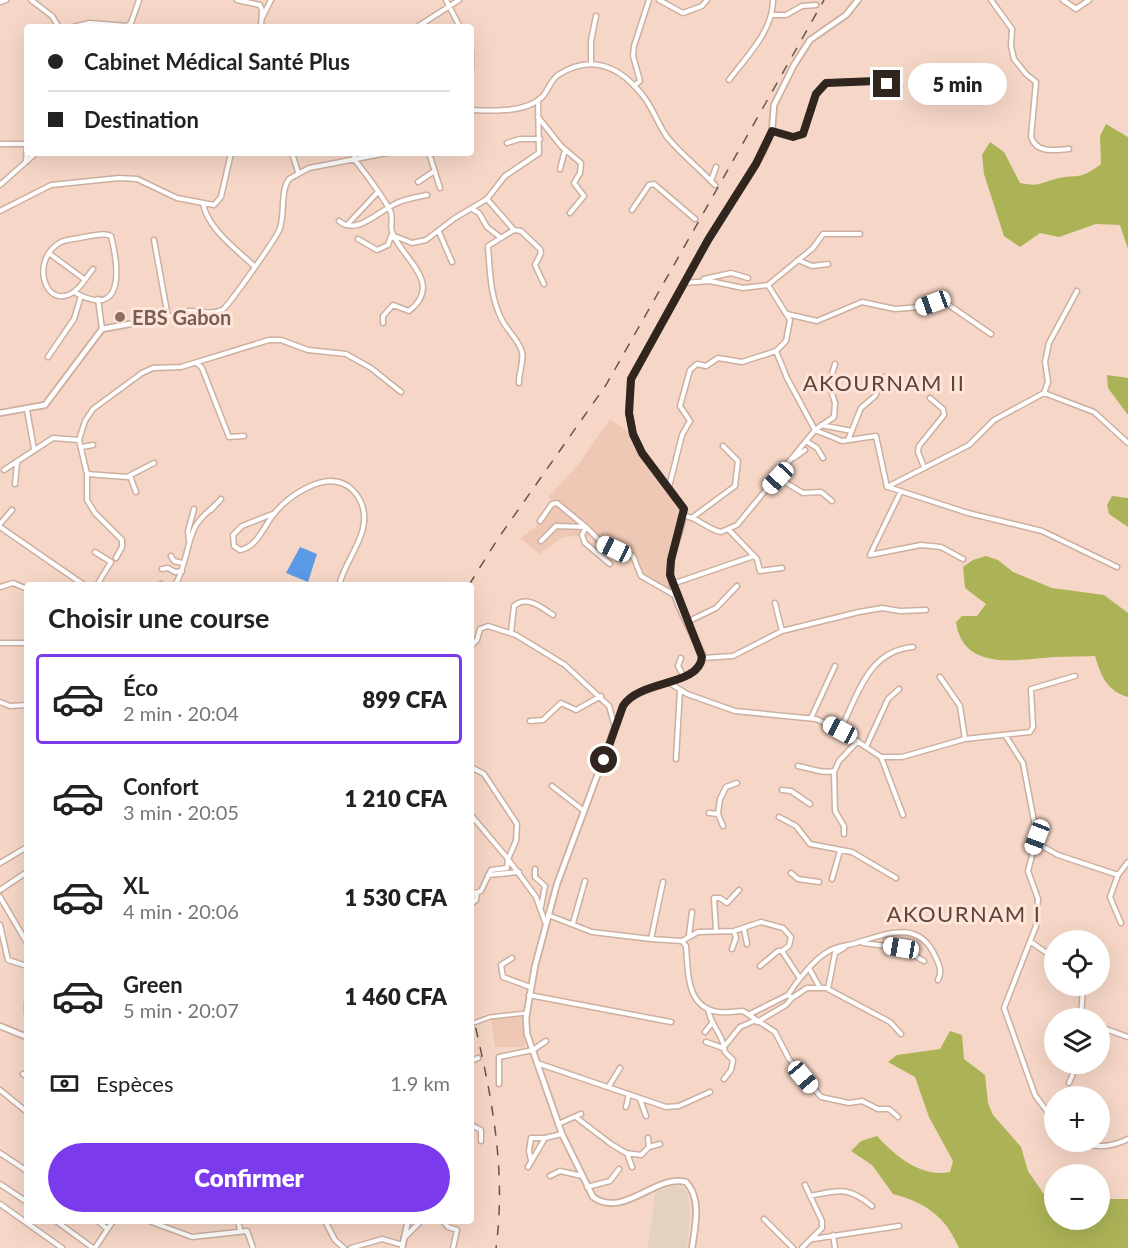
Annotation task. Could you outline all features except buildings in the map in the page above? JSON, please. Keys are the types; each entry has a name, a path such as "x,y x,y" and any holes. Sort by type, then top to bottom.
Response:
{"street":[{"path":"0,2 6,0"},
{"path":"31,0 52,16 57,24"},
{"path":"130,24 140,0"},
{"path":"237,0 260,5 261,24"},
{"path":"262,19 271,0"},
{"path":"446,0 458,24"},
{"path":"422,24 459,0"},
{"path":"634,86 640,81 633,56 634,45 649,0"},
{"path":"659,0 683,13 702,6 707,0"},
{"path":"729,80 765,31 773,15 773,0"},
{"path":"692,1248 695,1202 693,1192 686,1182 672,1182 615,1203 596,1199 587,1186 558,1124 527,1034 526,1013 545,922 615,728 629,699 646,688 684,677 699,668 702,657 672,584 671,560 684,516 682,505 642,453 633,434 629,413 630,385 635,368 756,164 772,131 772,117 779,93 810,40 846,15 858,0"},
{"path":"991,0 1011,29 1011,46 1017,64 1036,81 1031,137 1034,144 1043,150 1069,149"},
{"path":"1064,0 1076,9 1089,0"},
{"path":"773,15 786,15 802,6 816,5"},
{"path":"591,63 591,41 596,16"},
{"path":"86,24 102,24"},
{"path":"474,110 505,110 538,100 558,75 591,63 616,72 634,86 646,99 656,120 675,146 715,185"},
{"path":"772,131 793,137 803,134 816,94 826,83 876,81 900,87"},
{"path":"393,238 412,243 426,240 471,208 487,200 505,176 537,156 540,139 538,100"},
{"path":"538,117 565,150 581,163 580,173 574,183 584,194 583,200 570,213"},
{"path":"507,143 520,139 540,139"},
{"path":"0,144 24,143"},
{"path":"560,169 565,150"},
{"path":"26,156 26,162"},
{"path":"0,185 33,156"},
{"path":"0,211 51,184 119,178 137,179 177,198 213,205 220,199 230,156"},
{"path":"293,156 298,172"},
{"path":"354,156 354,159 388,208 391,215 393,238 417,269 422,290 419,301 411,310 393,305 383,316 383,323"},
{"path":"0,413 41,407 48,402 102,329 168,317 187,311 202,314 222,310 232,302 254,266 267,252 280,231 286,182 298,172 370,156"},
{"path":"430,156 440,188"},
{"path":"711,181 716,167"},
{"path":"418,182 434,172"},
{"path":"632,210 646,188 654,184 695,219"},
{"path":"347,225 377,193"},
{"path":"339,220 347,225 365,222 388,208 427,195"},
{"path":"487,200 514,230 534,241 540,249 541,253 535,266 544,284"},
{"path":"203,204 206,217 215,229 254,266"},
{"path":"471,208 477,211 487,227 500,237"},
{"path":"514,230 488,246 490,276 496,308 507,331 522,351 521,361 524,369 519,383"},
{"path":"439,232 452,262"},
{"path":"684,283 721,282 746,288 768,285 824,234 860,234"},
{"path":"111,235 117,287 108,297 98,299 81,296 74,292 57,294 44,283 43,265 50,254 64,241 111,235"},
{"path":"358,239 377,250 386,247 393,238"},
{"path":"154,240 168,317"},
{"path":"50,254 84,279"},
{"path":"798,260 812,266 828,264"},
{"path":"74,292 93,269"},
{"path":"698,282 727,273 748,278"},
{"path":"669,486 682,435 690,421 680,406 690,370 697,364 708,365 718,358 742,362 776,351 787,337 790,323 787,314 768,285"},
{"path":"887,487 969,445 994,420 1044,393 1048,382 1045,362 1049,342 1077,291"},
{"path":"48,357 74,319 81,296"},
{"path":"98,299 102,329"},
{"path":"787,314 817,321 862,302 895,309 920,308 943,301 991,334"},
{"path":"116,558 122,547 122,540 89,505 85,487 87,474 79,440 85,421 93,409 126,383 153,368 176,368 255,344 281,340 308,350 346,354 371,368 401,392"},
{"path":"776,351 787,378 815,430 832,439 848,441 876,436 887,487"},
{"path":"197,363 202,368 229,437 244,436"},
{"path":"684,516 693,517 715,531 729,530 778,478 815,430 835,414 829,384 835,364"},
{"path":"848,441 861,408 875,396 884,377"},
{"path":"1044,393 1094,412 1128,443"},
{"path":"924,467 918,452 919,446 944,415 943,409 930,398"},
{"path":"27,410 34,449"},
{"path":"820,425 852,431"},
{"path":"4,470 53,438 79,440"},
{"path":"806,441 817,448 823,458"},
{"path":"82,447 93,445"},
{"path":"693,517 735,486 738,461 723,446"},
{"path":"791,460 805,450"},
{"path":"15,484 17,462"},
{"path":"87,474 130,476 154,463"},
{"path":"130,476 136,492"},
{"path":"778,478 803,493 823,493 832,501"},
{"path":"274,513 252,546 243,550 237,549 233,538 238,529 274,513 304,490 320,483 338,481 356,494 366,516 361,537 340,582"},
{"path":"887,487 968,513 1042,531 1117,567"},
{"path":"900,491 870,555 921,545 941,547 963,559"},
{"path":"540,521 555,502 603,544 633,555 641,576 677,596"},
{"path":"189,542 188,531 194,509"},
{"path":"12,510 0,525 80,582"},
{"path":"176,582 196,525 205,513 211,510"},
{"path":"541,541 556,526 586,527"},
{"path":"586,527 582,535 585,543 610,564"},
{"path":"729,530 754,555 760,571 782,568"},
{"path":"95,552 111,562 99,582"},
{"path":"672,584 754,555"},
{"path":"171,556 174,561 182,563"},
{"path":"162,569 163,567 175,572 182,571"},
{"path":"0,587 13,583 24,588"},
{"path":"687,622 716,608 737,586"},
{"path":"511,633 514,606 517,603 530,602 553,615"},
{"path":"775,603 782,631"},
{"path":"702,657 733,656 782,631 882,608 900,611 926,610"},
{"path":"474,641 483,627 511,633 559,661 588,689 601,696 612,713 615,728"},
{"path":"0,643 24,643"},
{"path":"840,730 857,690 875,665 895,650 913,647"},
{"path":"681,658 678,666 684,677"},
{"path":"811,718 835,666"},
{"path":"669,682 680,690 705,701 742,712 811,718 840,730 881,757 903,757 965,740 1028,733 1032,729 1030,689 1075,676"},
{"path":"940,677 960,706 965,740"},
{"path":"866,747 888,699 899,689"},
{"path":"676,759 680,690"},
{"path":"530,721 543,720 561,703 576,710 601,696"},
{"path":"0,702 10,706 24,705"},
{"path":"1005,735 1023,763 1037,837 1028,866 1038,905 1031,942 1005,1008 1035,1095 1044,1107"},
{"path":"844,834 844,826 834,808 834,771 839,761 858,741"},
{"path":"881,757 903,815"},
{"path":"798,766 815,768 825,773 834,771"},
{"path":"474,769 484,774 517,824 516,841 508,859 507,868 491,870 482,890 474,894"},
{"path":"723,826 718,814 720,799 726,787 737,783"},
{"path":"552,786 584,811"},
{"path":"782,790 791,792 810,804"},
{"path":"709,813 718,814"},
{"path":"779,817 796,826 810,844 852,852 896,878"},
{"path":"474,819 519,873 541,907 545,922"},
{"path":"1037,837 1049,851 1118,875"},
{"path":"0,863 24,849"},
{"path":"832,879 840,851"},
{"path":"1121,923 1110,897 1118,875 1127,865"},
{"path":"535,869 535,877 545,886 541,907"},
{"path":"488,875 497,872 519,873"},
{"path":"791,873 802,880 819,882"},
{"path":"0,890 24,874"},
{"path":"573,923 585,881"},
{"path":"651,939 663,882"},
{"path":"716,930 714,898 719,897 727,903 739,890"},
{"path":"474,902 477,893"},
{"path":"0,897 24,939"},
{"path":"689,935 692,912"},
{"path":"548,915 592,932 682,941 689,935 716,930 734,931 761,922 787,930 791,942 760,966"},
{"path":"0,925 8,960 24,965"},
{"path":"744,929 747,944"},
{"path":"732,948 736,935 734,931"},
{"path":"706,1042 719,1049 723,1048 740,1027 757,1021 786,1005 799,977 834,951 894,932 916,935 934,952 941,973 938,980"},
{"path":"682,941 686,946 688,985 697,999 708,1008 718,1012 743,1011 777,1035 789,1059 821,1097 849,1103 868,1102 878,1109 889,1109 898,1117"},
{"path":"1031,942 1044,950"},
{"path":"857,943 901,948 924,961"},
{"path":"782,951 799,977"},
{"path":"828,989 834,951"},
{"path":"512,958 504,960 501,965 502,977 530,987"},
{"path":"810,970 820,988"},
{"path":"750,1014 807,988 828,989 890,1022 901,1034"},
{"path":"529,995 671,1022"},
{"path":"708,1008 712,1022 725,1043 725,1052 733,1060 731,1070 724,1079"},
{"path":"474,1023 489,1017 526,1013"},
{"path":"705,1032 712,1022"},
{"path":"0,1026 24,1036"},
{"path":"1110,1031 1128,1037"},
{"path":"499,1084 499,1057 533,1050 546,1041"},
{"path":"474,1060 478,1058"},
{"path":"537,1063 672,1108 710,1092"},
{"path":"609,1086 620,1068"},
{"path":"1069,1083 1073,1074"},
{"path":"0,1090 24,1110"},
{"path":"626,1107 629,1094"},
{"path":"640,1098 646,1116"},
{"path":"558,1124 579,1116 626,1153 632,1167"},
{"path":"474,1126 480,1128 483,1135 481,1141"},
{"path":"531,1160 530,1139 533,1136 545,1138 562,1134"},
{"path":"528,1167 545,1138"},
{"path":"648,1138 650,1147"},
{"path":"1110,1144 1128,1139"},
{"path":"626,1153 641,1155 650,1147 660,1144"},
{"path":"0,1153 24,1169"},
{"path":"587,1186 607,1183 619,1169"},
{"path":"550,1176 560,1171 582,1176"},
{"path":"0,1184 24,1200"},
{"path":"802,1248 813,1239 822,1224 805,1185"},
{"path":"810,1196 843,1190 851,1192 872,1206"},
{"path":"0,1204 24,1221"},
{"path":"764,1219 793,1248"},
{"path":"28,1224 62,1248"},
{"path":"60,1224 95,1248 111,1224"},
{"path":"101,1224 107,1229"},
{"path":"157,1224 192,1237 240,1230 249,1232 253,1248"},
{"path":"239,1224 240,1230"},
{"path":"327,1224 335,1240 344,1248"},
{"path":"351,1248 382,1239 403,1246 407,1224"},
{"path":"404,1238 418,1224"},
{"path":"445,1224 457,1230 453,1248"},
{"path":"813,1239 899,1226"},
{"path":"833,1235 835,1248"}],"shaded area":[{"path":"610,419 634,436 642,454 683,507 683,518 669,563 676,598 645,580 631,553 615,553 604,547 595,535 563,537 539,554 520,538 535,527 552,503 549,496 578,465"},
{"path":"522,1014 525,1047 495,1047 491,1018"},
{"path":"671,1186 682,1186 688,1194 690,1217 687,1248 648,1248 655,1193"}],"green space":[{"path":"1106,124 1128,137 1128,249 1120,225 1096,224 1059,237 1040,233 1020,247 1004,236 984,174 982,155 990,142 1004,152 1020,183 1037,184 1081,175 1101,164 1100,136"},
{"path":"1107,375 1128,378 1128,415 1108,388"},
{"path":"1112,496 1128,498 1128,527 1109,514 1107,505"},
{"path":"986,556 998,560 1013,572 1052,588 1104,595 1128,613 1128,697 1110,687 1095,656 1003,660 977,654 967,647 960,637 956,622 962,616 977,616 986,604 965,588 963,567 973,560"},
{"path":"950,1031 962,1035 964,1059 985,1075 988,1103 993,1115 1021,1147 1028,1171 1044,1194 1044,1230 1110,1230 1110,1199 1128,1199 1128,1248 959,1248 941,1219 925,1207 893,1194 872,1165 851,1151 861,1141 877,1136 892,1151 919,1169 929,1172 950,1172 953,1161 929,1117 915,1077 888,1062 897,1055 940,1049"}],"water":[{"path":"300,547 317,554 308,582 286,573"}],"railway":[{"path":"471,582 497,540 606,385 824,0"},
{"path":"474,1022 490,1097 498,1157 499,1217 496,1248"}],"place":[{"name":"EBS Gabon","path":"120,317"}],"district":[{"name":"AKOURNAM II","path":"884,382"},
{"name":"AKOURNAM I","path":"964,913"}],"route":[{"path":"604,760 623,706 629,699 646,688 676,681 696,671 701,665 702,657 670,575 671,560 684,509 681,502 642,453 632,431 629,399 631,379 635,368 720,220 763,152 772,131 793,137 803,134 816,94 826,83 833,81 861,84 876,81 887,84"}]}
